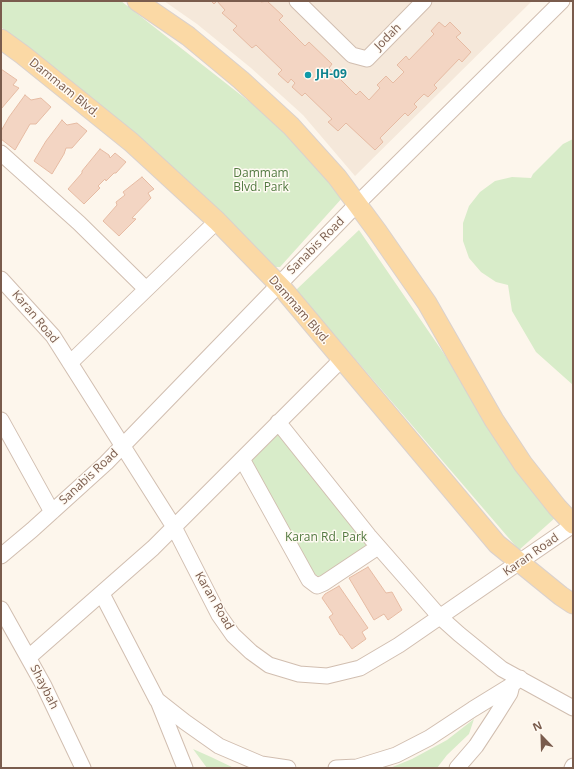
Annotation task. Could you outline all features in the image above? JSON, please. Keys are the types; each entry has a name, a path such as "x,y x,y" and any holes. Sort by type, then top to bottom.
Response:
{"main road":[{"path":"136,1 188,36 241,80 292,126 337,177 378,231 427,303 494,420 523,464 557,507 573,524"},
{"name":"Dammam Blvd.","path":"1,39 23,54 131,142 216,221 278,284 497,544 560,596 573,604"}],"street":[{"name":"Jodah","path":"297,1 352,55 367,59 424,1"},
{"name":"Sanabis Road","path":"1,556 106,463 278,284 562,1"},
{"path":"568,1 573,4"},
{"path":"1,153 79,223 146,289"},
{"path":"70,363 216,221"},
{"name":"Karan Road","path":"1,279 53,336 174,527 219,615 233,635 251,652 269,664 299,674 327,676 360,668 399,645 573,524"},
{"path":"29,657 154,548 278,422 342,360"},
{"path":"1,420 52,512"},
{"path":"278,422 378,547 440,617 502,668 516,682 573,708"},
{"path":"242,459 309,580 317,586 324,583 378,547"},
{"path":"102,594 157,700 185,768"},
{"name":"Shaybah","path":"1,609 44,686 83,768"},
{"path":"336,768 357,767 396,755 429,738 516,682"},
{"path":"457,768 476,746 516,682"},
{"path":"157,700 219,746 261,764 288,768"}],"shaded area":[{"path":"164,1 532,1 355,176 303,115 251,68 197,24"}],"green space":[{"name":"Dammam Blvd. Park","path":"1,1 121,1 297,139 343,197 280,267 268,267 161,158 1,27"},
{"path":"573,139 573,385 536,352 512,311 508,285 496,282 481,272 469,258 463,241 463,223 469,206 480,192 495,181 512,177 531,178 533,174 563,144"},
{"path":"359,230 556,517 519,550 296,290"},
{"name":"Karan Rd. Park","path":"277,434 282,437 366,541 366,546 322,578 312,573 251,460"},
{"path":"474,719 469,734 447,755 437,768 390,768 412,759 447,740"},
{"path":"193,749 211,757 234,768 207,768"}],"building":[{"name":"JH-09","path":"217,1 267,1 283,16 279,20 305,46 309,42 332,64 329,68 356,95 360,91 369,100 380,88 377,85 386,76 393,83 404,72 397,65 406,56 409,60 434,34 431,31 439,22 445,27 450,22 461,33 456,37 471,52 462,62 459,59 434,85 437,88 428,97 424,94 414,104 417,107 408,116 405,113 380,138 383,142 375,150 346,123 338,131 328,122 332,119 305,93 302,96 292,87 295,83 291,79 288,83 278,74 282,70 256,45 252,48 233,30 237,26 222,13 225,10"},
{"path":"1,69 17,80 13,85 19,88 1,109"},
{"path":"25,95 31,100 41,98 51,107 36,124 30,124 15,150 1,139 1,131"},
{"path":"62,120 67,125 77,123 87,131 72,148 66,148 52,174 34,161 46,141"},
{"path":"100,149 109,155 110,158 115,153 126,162 116,173 114,173 106,181 105,179 98,186 100,188 84,204 68,189"},
{"path":"142,177 154,189 148,193 151,198 132,218 136,219 119,236 103,221 117,205 116,202 125,195 123,192"},
{"path":"368,567 386,593 392,592 402,610 388,620 384,614 374,620 349,578"},
{"path":"339,586 368,628 362,632 366,639 352,649 342,635 340,635 329,617 333,614 322,598 325,594"}],"place":[{"name":"JH-09","path":"308,75"}]}
